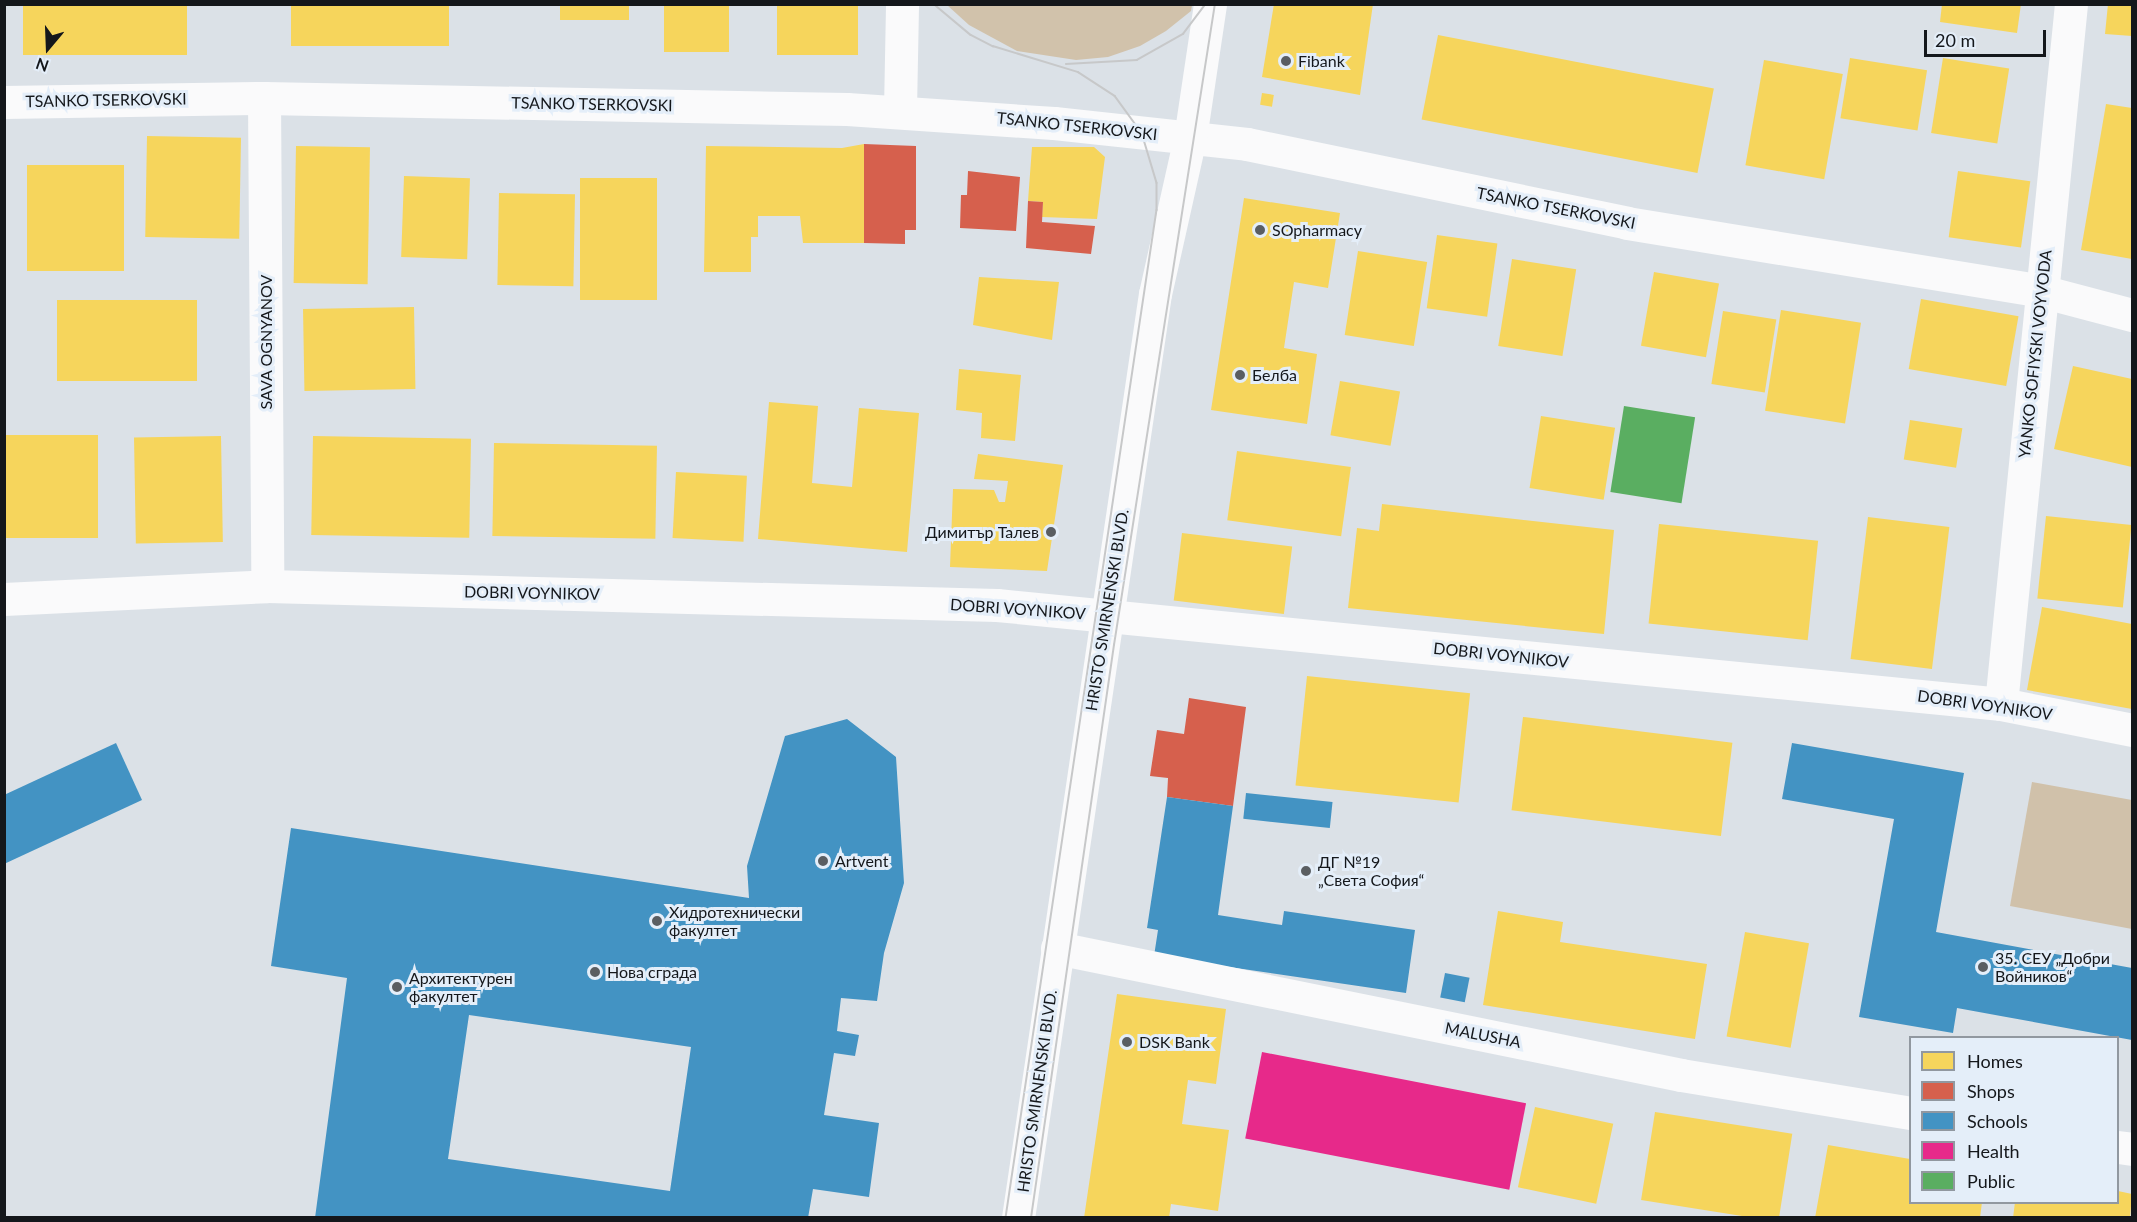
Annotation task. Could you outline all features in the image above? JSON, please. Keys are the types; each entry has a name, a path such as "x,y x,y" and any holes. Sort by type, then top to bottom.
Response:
{"street":[{"path":"900,110 902,4"},
{"name":"HRISTO SMIRNENSKI BLVD.","path":"1018,1218 1155,294 1191,138 1210,4"},
{"name":"YANKO SOFIYSKI VOYVODA","path":"2001,704 2071,4"},
{"name":"TSANKO TSERKOVSKI","path":"4,102 264,98 900,110 1191,138 1247,144 1627,223 2042,291 2133,315"},
{"name":"SAVA OGNYANOV","path":"264,98 267,586"},
{"name":"DOBRI VOYNIKOV","path":"4,599 267,586 997,604 2001,704 2133,730"},
{"name":"MALUSHA","path":"1057,948 1681,1075 1909,1113"}],"shaded area":[{"path":"947,5 1192,5 1191,11 1166,31 1140,46 1108,57 1076,60 1017,51 969,25"},
{"path":"2032,782 2132,800 2132,929 2010,906"}],"building: Homes":[{"path":"23,4 187,4 187,55 23,55"},
{"path":"560,4 629,4 629,20 560,20"},
{"path":"664,4 729,4 729,52 664,52"},
{"path":"777,4 858,4 858,55 777,55"},
{"path":"1274,4 1373,4 1360,95 1262,77"},
{"path":"1942,4 2021,4 2017,33 1940,22"},
{"path":"2108,4 2132,4 2132,36 2105,34"},
{"path":"291,5 449,5 449,46 291,46"},
{"path":"1438,35 1714,89 1697,173 1422,119"},
{"path":"1850,58 1927,70 1917,130 1840,118"},
{"path":"1943,58 2009,68 1997,144 1931,133"},
{"path":"1764,60 1843,74 1824,179 1745,165"},
{"path":"1262,93 1274,95 1272,107 1260,105"},
{"path":"2106,104 2132,108 2132,259 2081,250"},
{"path":"147,136 241,138 239,239 145,237"},
{"path":"864,144 864,243 803,243 800,216 758,216 758,237 751,237 751,272 704,272 706,146 842,148"},
{"path":"296,146 370,147 368,284 294,283"},
{"path":"1032,147 1094,147 1105,157 1097,219 1042,217 1043,202 1028,201"},
{"path":"27,165 124,165 124,271 27,271"},
{"path":"1958,171 2030,181 2021,248 1949,237"},
{"path":"404,176 470,178 467,259 401,257"},
{"path":"580,178 657,178 657,300 580,300"},
{"path":"499,193 575,194 573,286 497,285"},
{"path":"1244,198 1340,213 1328,288 1294,282 1284,348 1317,354 1307,424 1211,410"},
{"path":"1437,235 1497,243 1487,317 1427,308"},
{"path":"1358,251 1427,262 1414,346 1345,335"},
{"path":"1512,259 1576,269 1562,356 1498,346"},
{"path":"1654,272 1719,283 1706,357 1641,346"},
{"path":"979,277 1059,282 1052,340 973,325"},
{"path":"1921,299 2018,316 2006,386 1909,369"},
{"path":"57,300 197,300 197,381 57,381"},
{"path":"414,307 415,389 304,391 303,309"},
{"path":"1781,310 1861,323 1845,423 1765,411"},
{"path":"1723,311 1776,319 1765,393 1711,384"},
{"path":"2073,366 2132,379 2132,467 2054,449"},
{"path":"959,369 1021,375 1015,441 981,438 982,413 956,410"},
{"path":"1340,381 1400,392 1391,446 1330,435"},
{"path":"769,402 818,406 812,483 852,487 859,408 919,413 907,552 758,539"},
{"path":"1541,416 1615,428 1604,500 1530,488"},
{"path":"1910,420 1962,428 1956,468 1904,460"},
{"path":"4,435 98,435 98,538 4,538"},
{"path":"221,436 223,542 136,544 134,438"},
{"path":"313,436 471,439 469,538 311,535"},
{"path":"494,443 657,446 655,539 492,536"},
{"path":"1237,451 1351,467 1341,536 1227,520"},
{"path":"978,454 1063,465 1047,571 950,567 953,489 994,490 999,502 1005,502 1008,481 974,479"},
{"path":"676,472 747,476 743,542 673,538"},
{"path":"1382,504 1614,530 1604,634 1348,608 1357,528 1379,531"},
{"path":"2046,516 2132,525 2123,608 2037,599"},
{"path":"1868,517 1949,527 1932,669 1851,659"},
{"path":"1659,524 1818,541 1808,640 1649,623"},
{"path":"1182,533 1292,547 1284,614 1174,600"},
{"path":"2042,607 2132,624 2132,709 2027,690"},
{"path":"1307,676 1470,693 1459,803 1296,785"},
{"path":"1523,717 1732,743 1721,836 1512,810"},
{"path":"1498,911 1563,922 1560,942 1707,964 1695,1039 1483,1005"},
{"path":"1745,932 1809,943 1791,1048 1727,1036"},
{"path":"1117,994 1226,1009 1216,1084 1188,1080 1182,1124 1229,1130 1218,1211 1171,1204 1169,1218 1084,1218"},
{"path":"1535,1107 1613,1124 1596,1204 1518,1187"},
{"path":"1655,1112 1792,1134 1779,1218 1755,1218 1641,1200"},
{"path":"1828,1145 1909,1159 1909,1204 1982,1204 1980,1218 1815,1218"},
{"path":"2119,1191 2132,1194 2130,1218 2013,1218 2015,1204 2119,1204"}],"building: Shops":[{"path":"864,144 916,146 916,230 905,230 905,244 864,243"},
{"path":"968,171 1020,177 1016,231 960,228 961,195 967,195"},
{"path":"1028,201 1043,202 1042,222 1095,226 1091,254 1026,248"},
{"path":"1189,698 1246,707 1233,806 1167,797 1168,778 1150,776 1157,730 1184,734"}],"building: Schools":[{"name":"Нова сграда","path":"847,719 896,757 904,883 884,953 877,1001 841,998 837,1031 859,1035 855,1056 834,1053 824,1115 879,1123 869,1197 813,1189 808,1218 315,1218 347,978 271,966 291,828 749,898 747,866 785,736","holes":["469,1015 691,1047 670,1191 448,1159"]},
{"path":"116,743 142,800 4,864 4,795"},
{"path":"1792,743 1964,773 1936,932 2132,968 2132,1040 1957,1008 1953,1033 1859,1017 1894,819 1782,799"},
{"path":"1246,793 1333,802 1330,828 1243,819"},
{"path":"1167,797 1233,806 1218,915 1282,925 1284,911 1415,930 1406,993 1154,956 1158,930 1147,928"},
{"path":"1445,973 1470,978 1465,1002 1440,998"}],"building: Health":[{"path":"1262,1052 1526,1103 1509,1190 1245,1138"}],"building: Public":[{"path":"1624,406 1695,417 1682,503 1610,492"}],"tram line":[{"path":"934,4 971,35 993,46 1078,72 1115,96 1142,133 1157,183 1157,210 1006,1218"},
{"path":"1066,64 1137,60 1183,34 1206,4"},
{"path":"1031,1218 1114,645 1215,4"}],"place":[{"name":"Fibank","path":"1286,61"},
{"name":"SOpharmacy","path":"1260,230"},
{"name":"Белба","path":"1240,375"},
{"name":"Димитър Талев","path":"1051,532"},
{"name":"Artvent","path":"823,861"},
{"name":"ДГ №19 „Света София“","path":"1306,871"},
{"name":"Хидротехнически факултет","path":"657,921"},
{"name":"35. СЕУ „Добри Войников“","path":"1983,967"},
{"name":"Нова сграда","path":"595,972"},
{"name":"Архитектурен факултет","path":"397,987"},
{"name":"DSK Bank","path":"1127,1042"}]}
